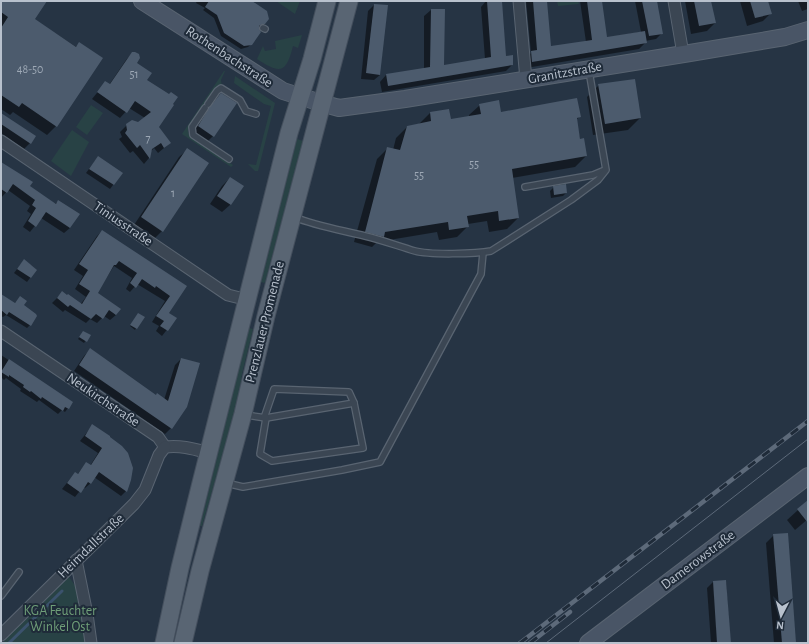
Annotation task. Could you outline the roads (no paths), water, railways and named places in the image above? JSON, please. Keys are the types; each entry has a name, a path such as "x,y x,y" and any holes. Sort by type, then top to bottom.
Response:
{"main road":[{"name":"Rothenbachstraße","path":"142,1 284,91 321,103"},
{"name":"Prenzlauer Promenade","path":"164,643 182,561 289,133 327,1"},
{"name":"Prenzlauer Promenade","path":"183,643 200,571 243,414 266,316 321,103 349,1"},
{"name":"Granitzstraße","path":"321,103 339,108 350,107 526,80 785,37 808,30"},
{"name":"Damerowstraße","path":"588,643 808,476"}],"street":[{"path":"519,1 526,80"},
{"path":"674,1 683,54"},
{"name":"Tiniusstraße","path":"1,141 228,295 248,300"},
{"name":"Neukirchstraße","path":"1,331 158,437 165,447"},
{"path":"165,447 189,447 209,453"},
{"name":"Heimdallstraße","path":"1,635 138,499 145,490 159,455 165,447"},
{"path":"76,560 87,614 91,643"}],"lane":[{"path":"292,216 306,222 369,237 416,251 483,253 491,251 571,200 598,180 606,170 588,69"},
{"path":"229,159 193,135 192,127 217,91 221,88 240,100 246,111 256,114"},
{"path":"525,187 593,175 606,170"},
{"path":"224,483 243,487 380,462 480,274 483,253"},
{"path":"274,389 349,392 354,403 362,448 272,460 260,454 265,418 274,389"},
{"path":"243,414 265,418 354,403"},
{"path":"1,596 19,572"}],"waterway":[{"path":"9,643 62,591"}],"tram line":[{"path":"546,643 808,439"}],"railway":[{"path":"520,643 808,421"},
{"path":"530,643 570,612"}],"park label":[{"name":"KGA Feuchter Winkel Ost","path":"60,620"}]}
